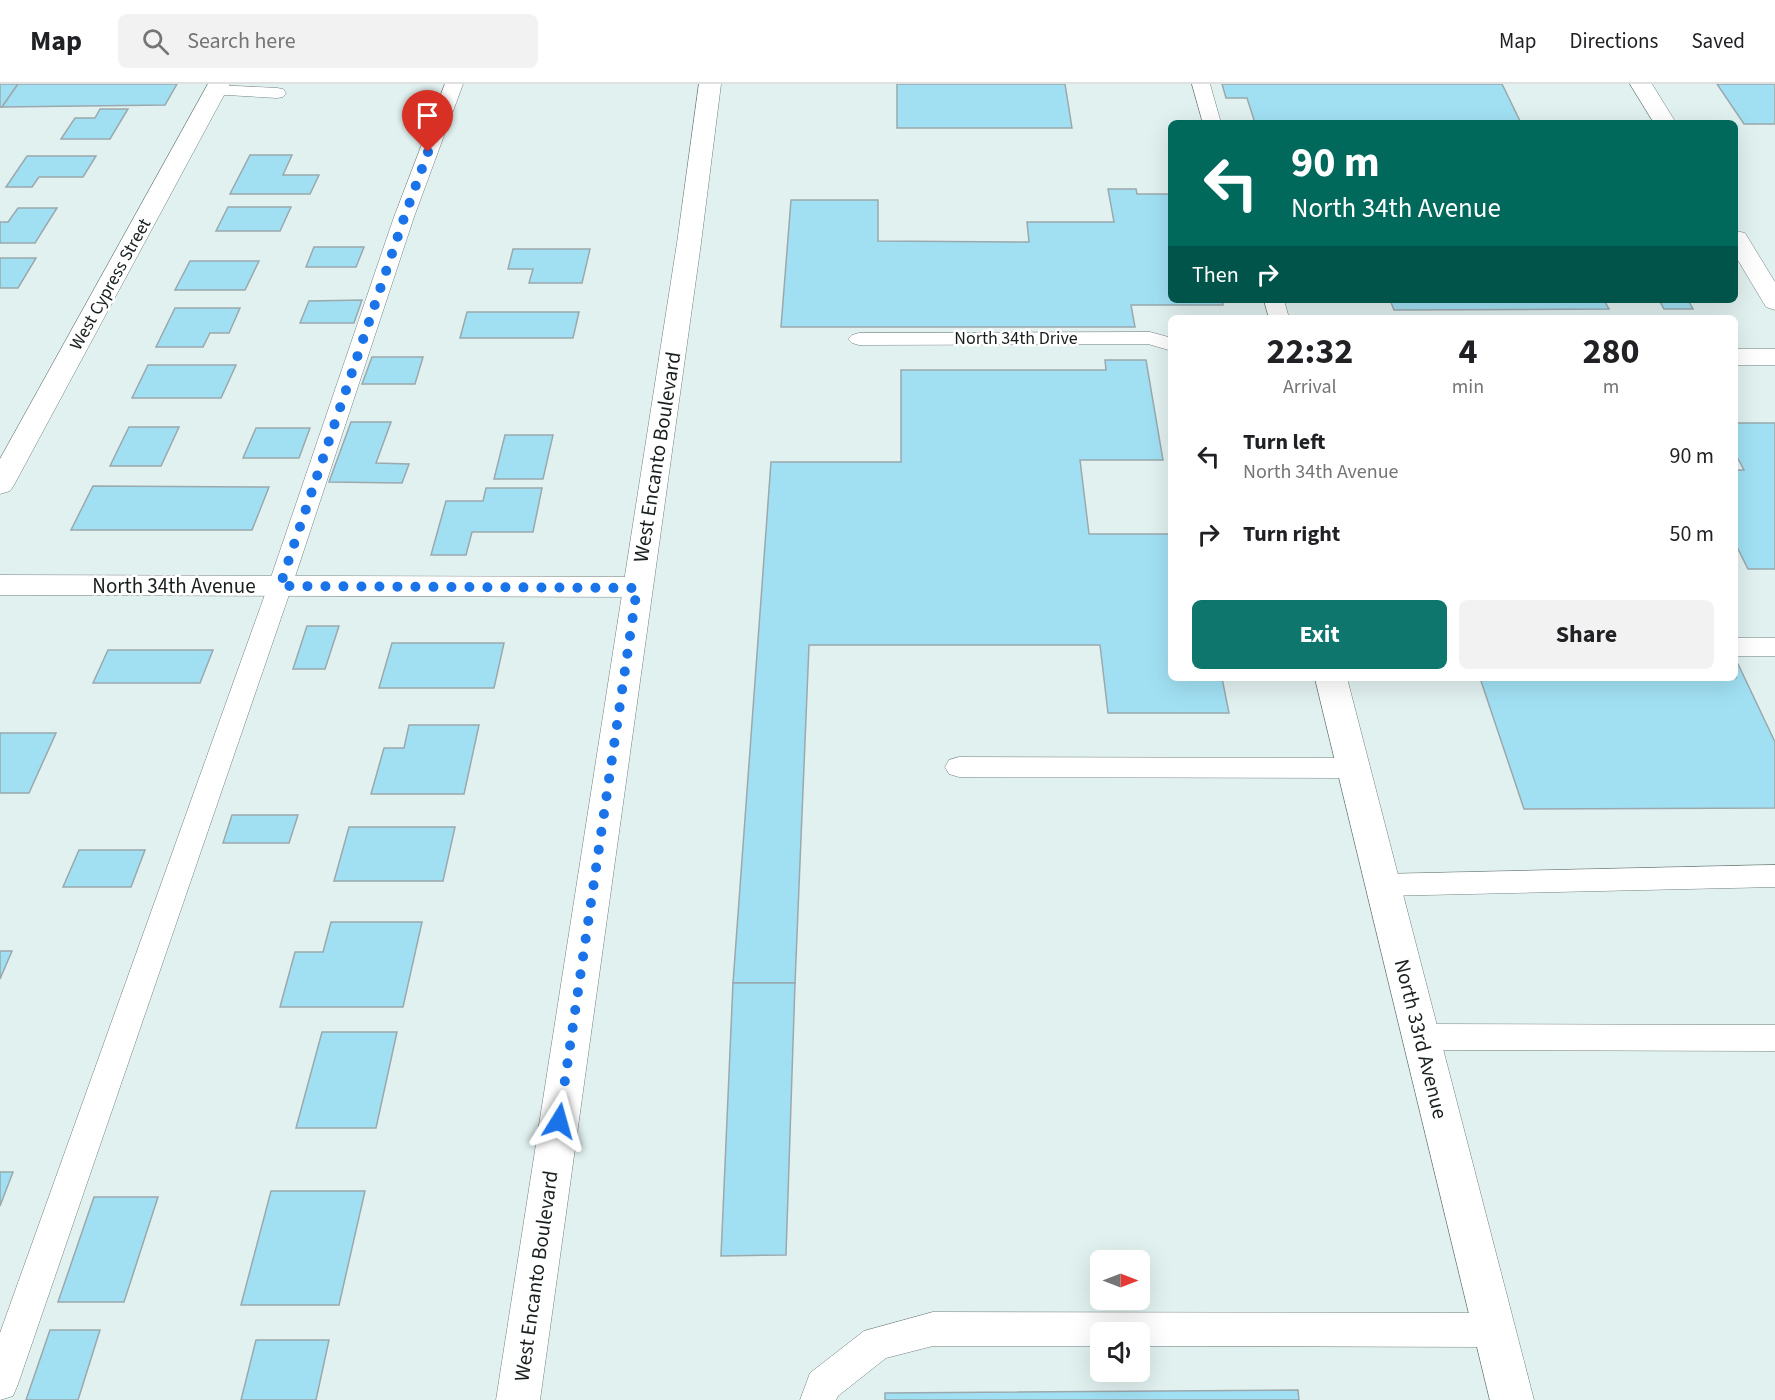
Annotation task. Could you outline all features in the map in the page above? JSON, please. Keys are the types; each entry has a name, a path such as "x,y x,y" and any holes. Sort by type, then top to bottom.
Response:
{"street":[{"name":"West Encanto Boulevard","path":"518,1400 687,255 710,84"},
{"path":"1641,84 1663,120"},
{"name":"West Cypress Street","path":"0,485 218,87"},
{"path":"1738,241 1775,302"},
{"path":"1738,357 1775,357"},
{"name":"North 34th Avenue","path":"0,585 637,588"},
{"name":"North 33rd Avenue","path":"1332,681 1512,1400"}],"lane":[{"path":"0,1384 280,586 404,218 454,84"},
{"path":"1202,84 1211,120"},
{"path":"218,87 277,93"},
{"name":"North 34th Drive","path":"860,339 1150,338 1168,344"},
{"path":"1738,647 1775,647"},
{"path":"959,767 1353,768"},
{"path":"1382,885 1775,876"},
{"path":"1421,1037 1775,1038"},
{"path":"818,1400 823,1385 877,1343 933,1329 1494,1330"}],"building":[{"path":"0,84 18,84 2,107 0,107"},
{"path":"18,84 177,84 165,105 2,107"},
{"path":"897,84 1065,84 1072,128 897,128"},
{"path":"1222,84 1502,84 1520,120 1254,120 1247,98 1226,98"},
{"path":"1717,84 1775,84 1775,124 1744,124"},
{"path":"100,109 128,109 110,139 61,139 75,118 95,118"},
{"path":"250,155 292,155 283,175 319,175 310,194 230,194"},
{"path":"27,156 96,156 83,177 39,177 32,187 6,187"},
{"path":"1108,189 1136,189 1137,194 1168,194 1168,303 1223,303 1223,305 1131,305 1135,327 781,327 791,200 878,200 878,241 1029,242 1027,222 1114,222"},
{"path":"228,207 291,207 280,231 216,231"},
{"path":"18,208 57,208 35,243 0,243 0,222 8,222"},
{"path":"314,247 364,247 356,267 306,267"},
{"path":"513,249 590,249 582,283 529,283 533,269 508,269"},
{"path":"0,258 36,258 18,288 0,288"},
{"path":"190,261 259,261 245,290 175,290"},
{"path":"362,300 354,323 300,323 309,301"},
{"path":"1391,303 1606,303 1609,309 1394,310"},
{"path":"1661,303 1690,303 1693,309 1664,309"},
{"path":"175,308 240,308 229,333 210,333 203,347 156,347"},
{"path":"467,312 579,312 573,338 460,338"},
{"path":"372,357 423,357 415,384 362,384"},
{"path":"1105,360 1146,360 1163,460 1080,460 1089,534 1168,534 1168,681 1223,681 1229,713 1108,713 1100,645 809,645 795,983 733,983 771,462 901,462 901,370 1106,370"},
{"path":"148,365 236,365 221,398 132,398"},
{"path":"351,422 391,422 376,463 409,464 402,483 329,482"},
{"path":"1738,423 1775,423 1775,569 1748,569 1738,549 1738,470 1744,470 1738,459"},
{"path":"129,427 179,427 161,466 110,466"},
{"path":"256,428 310,428 299,458 243,458"},
{"path":"505,435 553,435 543,479 494,479"},
{"path":"93,486 269,487 252,530 71,530"},
{"path":"486,488 542,488 533,532 472,532 466,555 431,555 446,501 483,501"},
{"path":"307,626 339,626 325,669 293,669"},
{"path":"392,643 504,643 494,688 379,688"},
{"path":"108,650 213,650 200,683 93,683"},
{"path":"1738,664 1775,742 1775,808 1524,809 1481,681 1738,681"},
{"path":"409,725 479,725 464,794 371,794 384,748 404,748"},
{"path":"0,733 56,733 29,793 0,793"},
{"path":"232,815 298,815 289,843 223,843"},
{"path":"349,827 455,827 443,881 334,881"},
{"path":"79,850 145,850 131,887 63,887"},
{"path":"331,922 422,922 403,1007 280,1007 295,952 323,952"},
{"path":"0,951 12,951 0,979"},
{"path":"733,983 795,983 786,1255 721,1256"},
{"path":"322,1032 397,1032 376,1128 296,1128"},
{"path":"0,1172 13,1172 0,1206"},
{"path":"271,1191 365,1191 339,1305 241,1305"},
{"path":"94,1197 158,1197 124,1302 58,1302"},
{"path":"50,1330 100,1330 78,1400 26,1400"},
{"path":"256,1340 329,1340 316,1400 241,1400"},
{"path":"1298,1390 1299,1400 885,1400 885,1393"}],"route":[{"path":"428,152 280,586 637,588 559,1121"}]}
